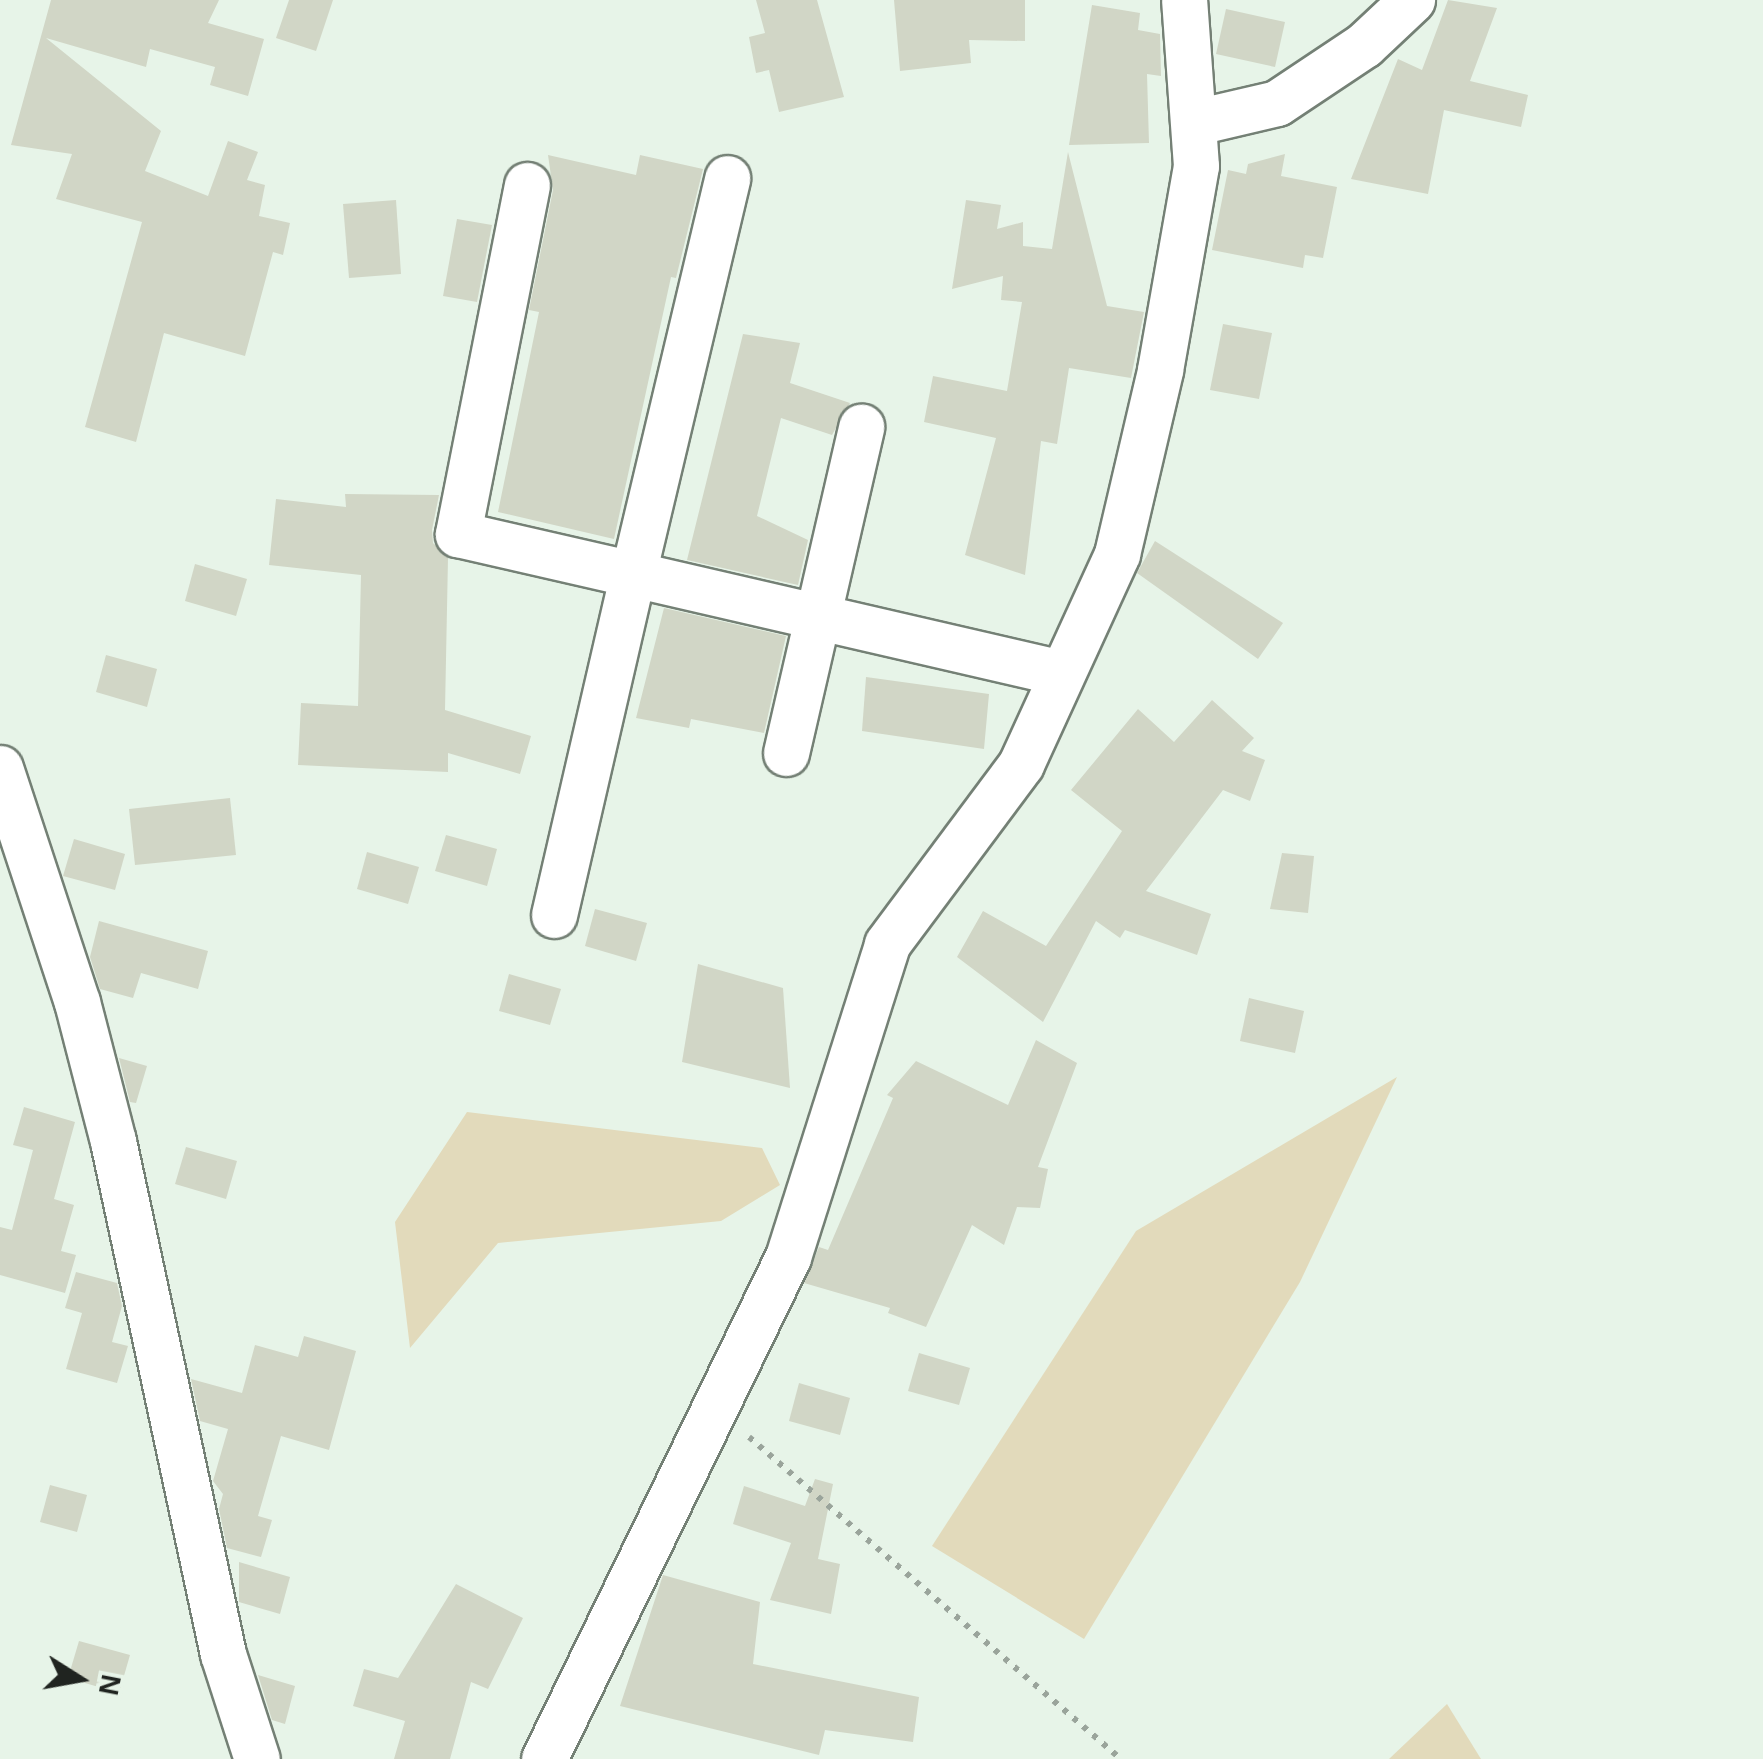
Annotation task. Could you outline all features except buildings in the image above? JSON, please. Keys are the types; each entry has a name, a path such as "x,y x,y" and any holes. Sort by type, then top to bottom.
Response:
{"street":[{"path":"544,1759 718,1410 788,1257 887,944 1021,764 1059,672 1116,554 1160,370 1196,166 1196,122 1184,0"},
{"path":"1196,122 1277,104 1364,45 1412,0"},
{"path":"554,915 728,178"},
{"path":"527,185 458,534 1059,672"},
{"path":"786,753 814,616 861,427"},
{"path":"0,768 77,1002 223,1654 258,1759"}],"path":[{"path":"718,1410 1121,1759"}],"shaded area":[{"path":"1397,1077 1300,1282 1084,1639 932,1546 1136,1231"},
{"path":"467,1112 762,1148 780,1185 721,1221 498,1243 410,1348 395,1222"},
{"path":"1447,1704 1481,1759 1389,1759"}]}
